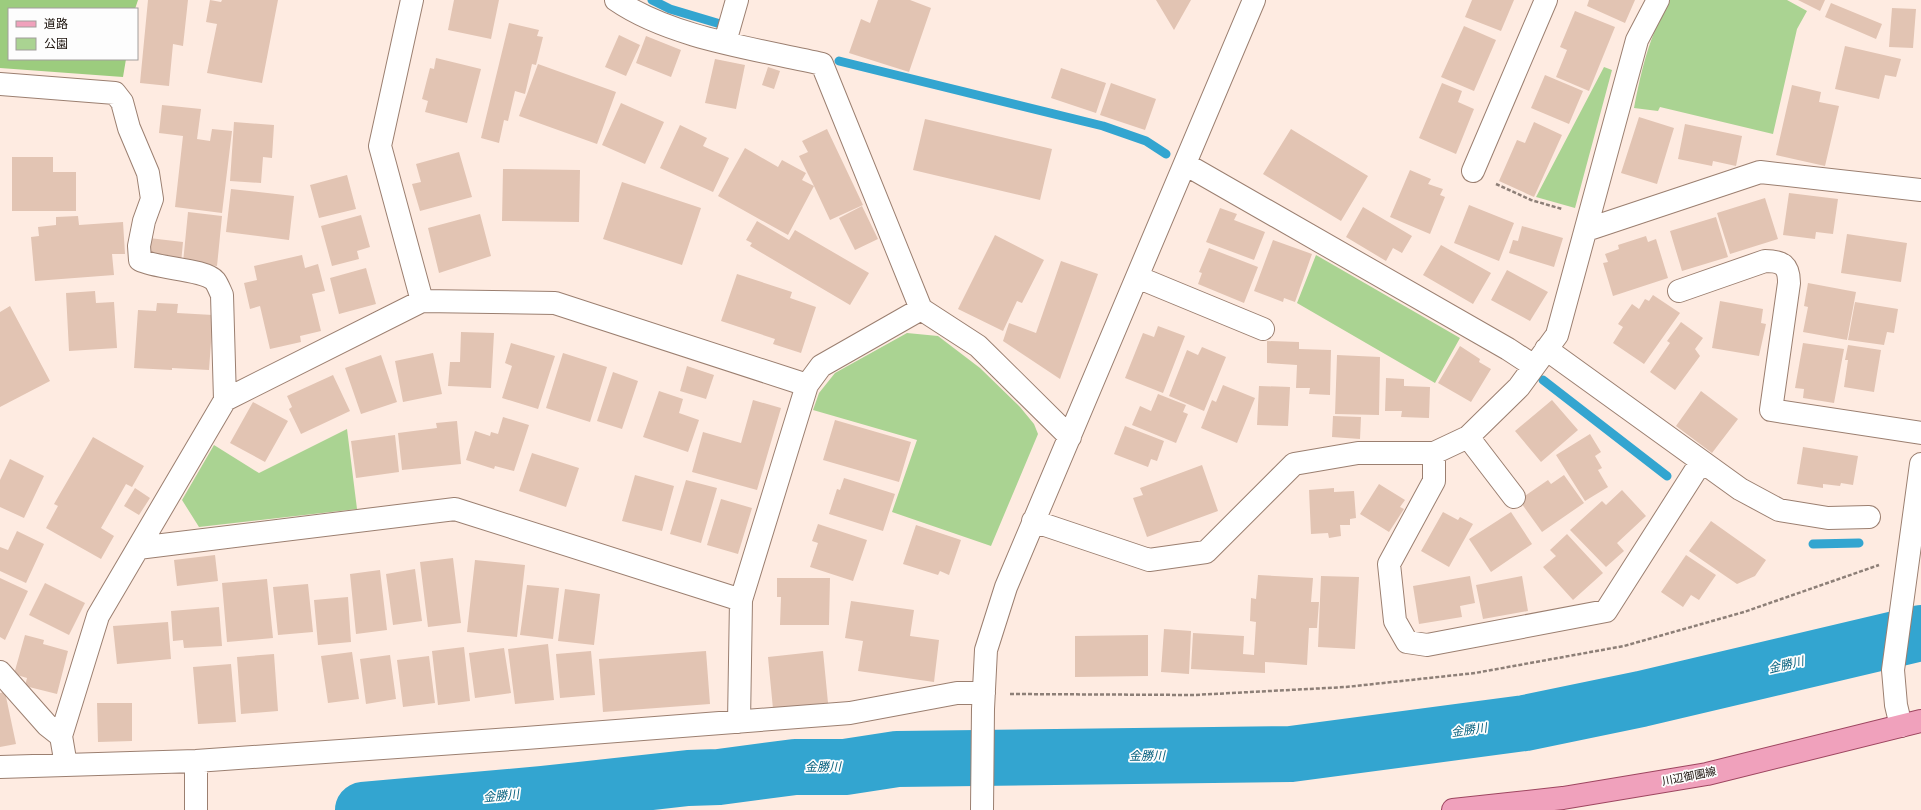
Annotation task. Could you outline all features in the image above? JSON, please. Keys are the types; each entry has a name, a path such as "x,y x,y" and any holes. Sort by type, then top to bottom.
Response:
{"main road":[{"name":"川辺御園線","path":"1453,810 1563,798 1707,774 1911,724"}],"street":[{"path":"412,0 380,146 422,301"},
{"path":"616,0 632,11 690,34 822,64 920,310 978,346 1070,437"},
{"path":"725,42 737,0"},
{"path":"982,810 983,701 986,650 1006,587 1254,0"},
{"path":"1473,171 1546,0"},
{"path":"1033,521 1149,560 1206,552 1294,464 1358,453 1434,453 1468,437 1519,387 1557,335 1637,40 1658,0"},
{"path":"0,84 115,93 122,102 129,128 148,173 152,199 144,221 139,246 140,260 150,265 204,274 215,281 222,295 225,400 98,616 61,736 66,765"},
{"path":"1185,164 1508,349 1540,358 1702,462 1740,489 1779,510 1828,518 1869,517"},
{"path":"1588,223 1760,172 1921,190"},
{"path":"1680,291 1765,261 1777,261 1783,265 1789,273 1789,283 1771,410 1921,433"},
{"path":"1137,277 1263,329"},
{"path":"225,400 422,301 555,303 807,385"},
{"path":"739,722 741,600 807,385 821,366 920,310"},
{"path":"1468,437 1514,497"},
{"path":"1434,453 1434,481 1389,564 1395,621 1407,642 1426,645 1606,610 1702,462"},
{"path":"1911,724 1896,705 1894,670 1921,464"},
{"path":"138,548 455,509 741,600"},
{"path":"0,672 47,725 61,736"},
{"path":"0,767 66,765 196,769 850,713 957,693 983,701"},
{"path":"196,769 196,810"}],"path":[{"path":"1473,171 1485,179 1531,200 1588,223"}],"green space":[{"path":"0,0 138,0 135,8 8,8 8,60 126,60 123,77 0,68"},
{"path":"1670,0 1787,0 1807,11 1797,29 1773,134 1660,107 1658,111 1634,108 1651,39"},
{"path":"1604,67 1612,70 1575,208 1536,197"},
{"path":"1316,255 1460,338 1435,383 1297,303"},
{"path":"907,333 938,336 980,368 1020,407 1034,424 1038,434 991,546 892,512 917,440 813,410 819,393 835,373"},
{"path":"347,429 357,509 199,527 182,500 214,445 259,473"}],"building":[{"path":"148,0 188,0 183,46 173,44 169,86 140,83"},
{"path":"210,0 221,2 222,0 278,0 262,83 207,73 217,24 206,22"},
{"path":"454,0 499,0 491,39 448,30"},
{"path":"878,0 910,0 931,8 909,72 849,53 861,19 870,23"},
{"path":"1156,0 1191,0 1174,30"},
{"path":"1472,0 1514,0 1501,31 1465,17"},
{"path":"1589,0 1635,0 1625,23 1587,6"},
{"path":"1798,0 1825,0 1820,11"},
{"path":"1831,3 1882,24 1876,39 1825,17"},
{"path":"1892,8 1916,9 1913,48 1889,47"},
{"path":"1575,11 1615,27 1589,91 1556,77 1567,50 1560,47"},
{"path":"509,23 539,30 537,36 543,37 536,65 532,64 525,94 515,91 508,121 504,120 499,143 481,138"},
{"path":"1464,26 1496,40 1474,91 1441,77"},
{"path":"619,35 640,45 626,76 605,67"},
{"path":"646,36 681,50 671,77 636,63"},
{"path":"1845,46 1901,59 1896,77 1885,75 1879,99 1835,89"},
{"path":"436,58 481,69 467,123 425,112 428,101 422,99 430,68 434,69"},
{"path":"715,59 745,65 736,109 705,103"},
{"path":"538,64 616,92 597,144 519,116"},
{"path":"768,67 780,71 774,89 762,85"},
{"path":"1061,68 1106,83 1096,113 1051,98"},
{"path":"1545,75 1583,91 1569,124 1531,108"},
{"path":"1111,83 1156,99 1145,130 1100,115"},
{"path":"1442,83 1462,91 1458,102 1474,109 1456,154 1419,138"},
{"path":"1792,85 1821,92 1819,102 1839,106 1825,166 1776,155"},
{"path":"621,103 664,122 645,164 602,145"},
{"path":"162,105 201,109 197,139 210,141 212,129 232,131 222,213 175,207 183,136 159,133"},
{"path":"1639,117 1674,128 1657,184 1621,173"},
{"path":"925,119 1052,149 1040,200 913,170"},
{"path":"234,122 274,125 272,158 263,157 261,183 230,181"},
{"path":"1534,122 1562,135 1534,197 1499,181 1517,140 1525,143"},
{"path":"1685,124 1742,136 1736,166 1713,161 1712,166 1678,159"},
{"path":"680,125 707,138 703,146 729,158 713,192 660,168"},
{"path":"827,129 863,205 830,220 799,156 808,152 802,141"},
{"path":"1291,129 1368,176 1341,221 1263,174"},
{"path":"745,148 778,167 782,160 806,173 802,180 814,186 788,235 718,196"},
{"path":"459,152 472,197 420,211 412,184 421,182 416,164"},
{"path":"12,157 53,157 53,172 76,172 76,211 12,211"},
{"path":"503,169 580,170 579,222 502,221"},
{"path":"1410,170 1431,179 1428,184 1443,189 1440,195 1445,197 1430,234 1390,217"},
{"path":"347,175 356,209 319,218 310,185"},
{"path":"622,182 701,208 682,265 603,239"},
{"path":"231,189 294,196 289,240 226,232"},
{"path":"1789,193 1838,199 1833,234 1816,232 1815,239 1783,235"},
{"path":"1765,198 1778,239 1730,254 1717,213"},
{"path":"1469,205 1514,223 1499,261 1454,243"},
{"path":"862,206 878,239 855,250 839,218"},
{"path":"1363,207 1412,236 1402,253 1393,248 1386,261 1346,237"},
{"path":"1220,208 1237,214 1234,220 1265,232 1254,260 1206,242"},
{"path":"188,212 222,216 217,266 183,263"},
{"path":"480,214 491,256 439,273 428,228"},
{"path":"361,215 370,247 357,251 359,259 332,266 321,226"},
{"path":"78,216 79,225 123,222 125,254 112,254 114,275 35,281 31,237 39,236 38,227 56,225 56,217"},
{"path":"1716,217 1728,257 1682,271 1670,231"},
{"path":"757,221 789,240 795,230 869,273 850,305 750,246 752,243 746,240"},
{"path":"1522,226 1563,238 1554,267 1509,253 1513,240 1518,241"},
{"path":"1847,234 1907,243 1901,282 1841,273"},
{"path":"995,235 1044,260 1022,303 1017,301 1003,331 958,309"},
{"path":"1646,236 1648,242 1656,239 1668,278 1613,296 1603,263 1608,262 1605,254 1619,249 1618,245"},
{"path":"149,238 183,242 181,263 147,260"},
{"path":"1273,240 1312,254 1295,302 1284,298 1283,302 1254,291"},
{"path":"1441,245 1491,273 1473,304 1423,275"},
{"path":"1209,248 1258,267 1244,303 1198,284 1202,273 1199,272"},
{"path":"302,255 305,268 318,264 325,291 312,294 321,331 300,336 301,342 270,349 260,306 250,309 244,283 257,280 254,266"},
{"path":"1061,261 1098,274 1060,379 1003,341 1009,323 1036,333"},
{"path":"366,268 376,304 339,314 330,278"},
{"path":"1507,270 1548,292 1530,321 1491,300"},
{"path":"737,274 792,292 790,298 816,307 801,353 773,344 775,339 721,321"},
{"path":"1808,283 1856,292 1847,340 1803,332 1808,307 1804,306"},
{"path":"95,291 96,303 114,302 117,348 69,351 66,293"},
{"path":"1653,295 1680,313 1644,364 1613,343 1623,327 1618,324 1632,304 1639,309 1645,299 1649,301"},
{"path":"1720,301 1763,309 1761,323 1766,324 1759,356 1712,348"},
{"path":"1855,302 1898,309 1894,333 1887,332 1884,345 1848,340"},
{"path":"157,303 178,304 177,313 213,315 209,370 134,368 138,310 156,311"},
{"path":"10,306 50,381 0,407 0,312"},
{"path":"1681,322 1703,338 1695,349 1700,356 1675,390 1650,372 1670,343 1667,341"},
{"path":"1158,326 1185,336 1163,393 1125,378 1143,333 1154,337"},
{"path":"461,332 494,333 491,388 448,386 450,362 460,362"},
{"path":"1267,341 1299,342 1299,349 1331,350 1330,395 1309,394 1310,388 1296,388 1297,365 1267,363"},
{"path":"511,343 555,356 538,409 502,398 512,366 505,363"},
{"path":"1803,343 1844,349 1834,403 1803,398 1804,389 1795,388"},
{"path":"1848,345 1881,350 1874,392 1844,387 1848,360 1845,360"},
{"path":"1460,346 1480,359 1479,362 1491,369 1471,402 1438,383"},
{"path":"1202,347 1226,357 1204,411 1169,396 1187,350 1198,355"},
{"path":"433,353 442,394 403,402 395,361"},
{"path":"563,353 607,367 590,422 546,408"},
{"path":"381,355 397,402 361,414 345,368"},
{"path":"1337,355 1380,357 1379,415 1335,414"},
{"path":"687,366 714,375 706,399 680,391"},
{"path":"613,372 638,381 622,429 597,421"},
{"path":"333,375 350,411 301,434 289,409 292,407 287,396"},
{"path":"1386,378 1404,379 1404,386 1430,387 1429,418 1401,417 1402,411 1385,411"},
{"path":"1223,385 1255,398 1237,443 1201,428 1212,400 1216,402"},
{"path":"1259,386 1290,387 1288,426 1257,425"},
{"path":"659,391 683,399 679,413 699,420 688,452 643,437"},
{"path":"1701,391 1738,419 1712,453 1676,426"},
{"path":"1158,394 1186,405 1183,412 1188,414 1176,443 1132,425 1140,406 1151,411"},
{"path":"753,400 781,408 757,490 692,472 703,432 741,443"},
{"path":"1552,400 1578,430 1541,462 1515,431"},
{"path":"253,402 288,421 265,462 230,443"},
{"path":"1333,416 1361,417 1360,439 1332,437"},
{"path":"503,417 529,425 514,471 495,466 494,469 466,460 475,431 490,436 491,432 498,434"},
{"path":"835,420 911,442 899,482 823,460"},
{"path":"457,421 461,464 402,470 398,433 437,428 436,423"},
{"path":"1125,426 1164,441 1157,461 1151,459 1148,467 1114,454"},
{"path":"1590,434 1601,452 1595,456 1602,468 1598,470 1608,487 1585,501 1556,455"},
{"path":"395,435 399,472 356,478 351,441"},
{"path":"93,437 144,466 132,487 126,484 101,528 114,536 101,559 46,528 58,506 54,504"},
{"path":"1803,447 1858,456 1853,485 1841,483 1840,486 1823,484 1823,488 1797,484"},
{"path":"532,453 579,468 566,507 519,491"},
{"path":"10,459 44,476 24,518 0,507 0,480"},
{"path":"1202,465 1218,511 1147,537 1133,498 1143,495 1140,488"},
{"path":"635,475 674,486 662,531 622,521"},
{"path":"1564,475 1584,503 1542,532 1519,500 1548,480 1551,484"},
{"path":"844,478 895,494 883,531 829,514 837,489 840,490"},
{"path":"686,480 717,488 701,543 670,534"},
{"path":"1379,484 1405,500 1400,507 1404,509 1389,532 1360,514"},
{"path":"135,488 150,498 139,515 124,506"},
{"path":"1334,488 1334,492 1354,491 1356,518 1350,519 1350,525 1340,525 1341,536 1329,538 1328,533 1311,534 1309,490"},
{"path":"1622,490 1646,516 1617,543 1624,551 1606,567 1570,530 1602,501 1606,505"},
{"path":"721,499 752,508 738,554 707,545"},
{"path":"1443,512 1458,520 1460,517 1473,524 1449,567 1421,551"},
{"path":"1511,512 1532,544 1491,572 1469,539"},
{"path":"1711,521 1766,560 1755,576 1737,584 1689,551"},
{"path":"818,524 867,540 853,581 810,567 818,543 812,541"},
{"path":"916,525 961,540 949,575 940,571 938,575 903,564"},
{"path":"17,531 44,544 26,583 0,571 0,547 8,550"},
{"path":"1567,534 1603,573 1573,600 1543,567 1556,556 1550,550"},
{"path":"215,555 218,581 177,586 174,560"},
{"path":"1686,555 1716,575 1699,600 1691,595 1683,607 1661,592"},
{"path":"453,558 461,623 428,627 420,562"},
{"path":"475,560 525,565 517,637 467,632"},
{"path":"415,569 422,621 393,625 386,574"},
{"path":"380,570 387,630 356,634 350,574"},
{"path":"1258,575 1313,578 1311,602 1319,602 1317,628 1309,628 1307,665 1265,662 1265,673 1191,669 1193,633 1244,636 1243,654 1254,655 1256,622 1250,621 1251,598 1256,599"},
{"path":"1321,576 1359,577 1355,649 1318,647"},
{"path":"1470,576 1475,603 1460,606 1462,617 1419,624 1413,586"},
{"path":"1522,576 1528,611 1483,619 1476,585"},
{"path":"0,578 28,591 5,640 0,637"},
{"path":"777,578 830,578 829,625 780,625 781,597 777,597"},
{"path":"267,579 273,638 227,642 222,583"},
{"path":"45,583 85,603 69,635 29,615"},
{"path":"308,584 313,632 278,635 273,587"},
{"path":"527,585 559,588 553,639 520,635"},
{"path":"565,589 600,594 594,645 558,641"},
{"path":"348,597 351,642 318,645 314,600"},
{"path":"851,601 914,610 910,636 939,640 934,682 858,671 863,641 845,638"},
{"path":"219,607 222,646 184,648 183,640 173,641 171,611"},
{"path":"168,622 171,659 117,664 113,626"},
{"path":"1164,629 1191,631 1189,674 1161,672"},
{"path":"25,635 44,640 43,644 68,651 57,694 25,686 27,678 14,674"},
{"path":"1148,635 1148,676 1075,677 1075,636"},
{"path":"548,644 554,700 515,704 508,649"},
{"path":"464,647 470,701 438,705 432,651"},
{"path":"504,648 511,693 475,698 469,653"},
{"path":"591,651 595,695 560,698 556,654"},
{"path":"706,651 710,704 603,712 599,659"},
{"path":"823,651 828,703 773,709 768,657"},
{"path":"352,652 359,699 328,703 321,656"},
{"path":"274,654 278,711 241,714 237,657"},
{"path":"390,655 396,699 366,704 360,659"},
{"path":"429,656 435,703 403,707 397,660"},
{"path":"231,664 236,722 198,724 193,667"},
{"path":"5,692 16,744 0,747 0,693"},
{"path":"97,703 132,703 132,741 98,742"}],"waterway":[{"path":"652,0 670,9 717,23"},
{"path":"839,61 1103,126 1146,141 1166,154"},
{"path":"1543,380 1667,476"},
{"path":"1813,544 1859,543"},
{"name":"金勝川","path":"363,810 543,794 688,778 719,777 795,767 845,767 897,759 1291,754 1525,723 1641,699 1921,633"}]}
